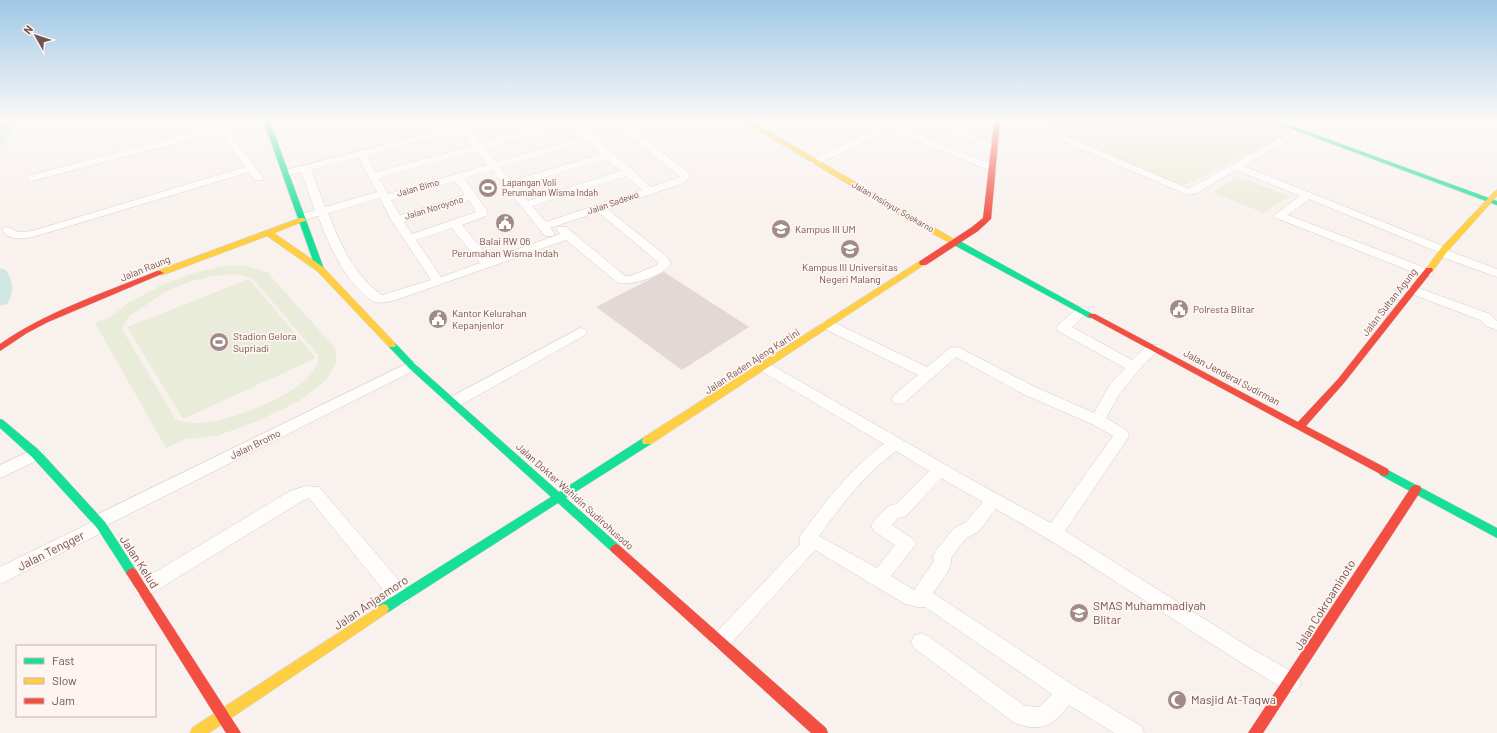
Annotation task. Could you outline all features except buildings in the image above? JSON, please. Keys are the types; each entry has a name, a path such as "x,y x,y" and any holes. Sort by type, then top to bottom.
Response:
{"main road":[{"name":"Jalan Dokter Wahidin Sudirohusodo","path":"281,156 320,269"},
{"name":"Jalan Insinyur Soekarno","path":"804,156 912,219 956,242"},
{"path":"988,232 987,219 994,156"},
{"path":"1370,156 1493,202"},
{"name":"Jalan Sultan Agung","path":"1300,426 1341,381 1443,251 1493,202 1497,192"},
{"name":"Jalan Raung","path":"0,348 24,331 45,320 154,275 268,233 303,218"},
{"name":"Jalan Raden Ajeng Kartini","path":"559,496 828,325 956,242 987,219"},
{"name":"Jalan Dokter Wahidin Sudirohusodo","path":"268,233 320,269 412,366 559,496 821,733"},
{"name":"Jalan Jenderal Sudirman","path":"956,242 1497,533"},
{"path":"993,253 1006,269"},
{"name":"Jalan Kelud","path":"0,422 36,454 100,524 234,733"},
{"name":"Jalan Cokroaminoto","path":"1255,733 1291,682 1374,550 1416,489"},
{"name":"Jalan Anjasmoro","path":"197,733 401,597 559,496"}],"street":[{"path":"32,178 115,156"},
{"path":"242,156 258,178"},
{"path":"288,172 352,156"},
{"path":"362,156 397,220 438,282"},
{"path":"374,176 446,156"},
{"path":"487,156 554,240"},
{"name":"Jalan Bimo","path":"303,218 458,177 525,156"},
{"path":"509,185 604,156"},
{"path":"609,156 649,191"},
{"name":"Jalan Sadewo","path":"543,227 685,178 685,175 661,156"},
{"path":"814,162 826,156"},
{"path":"963,156 993,168"},
{"path":"1106,156 1188,192 1193,191 1252,156"},
{"path":"1235,166 1497,273"},
{"path":"8,230 16,236 26,236 252,168"},
{"path":"305,168 322,212 343,257 353,274 376,297 380,299 392,297 438,282 487,263 568,236"},
{"path":"526,205 627,172"},
{"path":"409,239 482,214 472,196 458,177"},
{"name":"Jalan Noroyono","path":"397,220 472,196"},
{"path":"1308,196 1280,216 1427,273"},
{"path":"557,222 568,236 622,280 632,280 663,267 665,263 662,259 599,208"},
{"path":"454,224 487,263"},
{"path":"1413,290 1485,317 1497,326"},
{"path":"1082,311 1063,328 1134,367"},
{"path":"828,325 927,373"},
{"path":"454,402 580,332"},
{"path":"1097,420 1114,390 1134,367 1154,348"},
{"path":"898,399 952,352 958,352 1030,391 1097,420 1121,434 1120,438 1054,533"},
{"name":"Jalan Bromo","path":"100,524 412,366"},
{"path":"763,366 994,500 1054,533 1245,655 1291,682"},
{"path":"720,642 807,548 809,543 808,538 842,492 876,458 896,442"},
{"path":"0,472 36,454"},
{"path":"879,578 907,544 880,526 894,511 900,511 940,469"},
{"path":"143,589 296,496 306,492 313,492 401,597"},
{"path":"918,599 943,562 942,556 952,542 960,533 972,527 994,500"},
{"name":"Jalan Tengger","path":"0,576 100,524"},
{"path":"808,538 912,598 928,599 1066,692 1134,733"},
{"path":"921,642 1020,715 1032,719 1048,715 1066,692"}],"green space":[{"path":"1113,156 1243,156 1182,186"},
{"path":"1238,177 1289,196 1264,213 1212,192"},
{"path":"225,266 246,266 267,272 335,348 337,361 326,380 299,401 260,420 217,436 185,439 166,448 95,323 111,317 128,303 162,285 197,272","holes":["237,274 253,279 318,355 316,367 308,377 295,388 262,406 244,413 211,422 194,423 176,420 122,329 129,316 167,291 189,282 213,276"]},
{"path":"249,279 316,358 183,419 127,327"}],"waterway":[{"path":"0,274 4,288 0,300"}],"traffic: fast":[{"path":"279,156 320,269"},
{"path":"1369,156 1497,203"},
{"path":"955,242 1092,316"},
{"path":"392,345 412,366 616,549"},
{"path":"0,422 36,454 101,525 132,573"},
{"path":"383,609 647,441"},
{"path":"1384,472 1497,533"}],"traffic: slow":[{"path":"806,156 912,219 955,242"},
{"path":"1429,270 1444,250 1497,192"},
{"path":"160,273 303,220"},
{"path":"268,233 320,269 392,345"},
{"path":"647,441 923,263"},
{"path":"197,733 383,609"}],"traffic: jam":[{"path":"923,263 975,229 987,219 993,156"},
{"path":"1300,426 1341,381 1429,270"},
{"path":"0,348 24,331 45,320 160,273"},
{"path":"1092,316 1384,472"},
{"path":"1255,733 1416,489"},
{"path":"616,549 821,733"},
{"path":"132,573 234,733"}],"place":[{"name":"Lapangan Voli Perumahan Wisma Indah","path":"488,188"},
{"name":"Balai RW 06 Perumahan Wisma Indah","path":"505,223"},
{"name":"Kampus III UM","path":"781,229"},
{"name":"Kampus III Universitas Negeri Malang","path":"850,249"},
{"name":"Polresta Blitar","path":"1179,309"},
{"name":"Kantor Kelurahan Kepanjenlor","path":"438,319"},
{"name":"Stadion Gelora Supriadi","path":"219,342"},
{"name":"SMAS Muhammadiyah Blitar","path":"1079,613"},
{"name":"Masjid At-Taqwa","path":"1177,700"}]}
